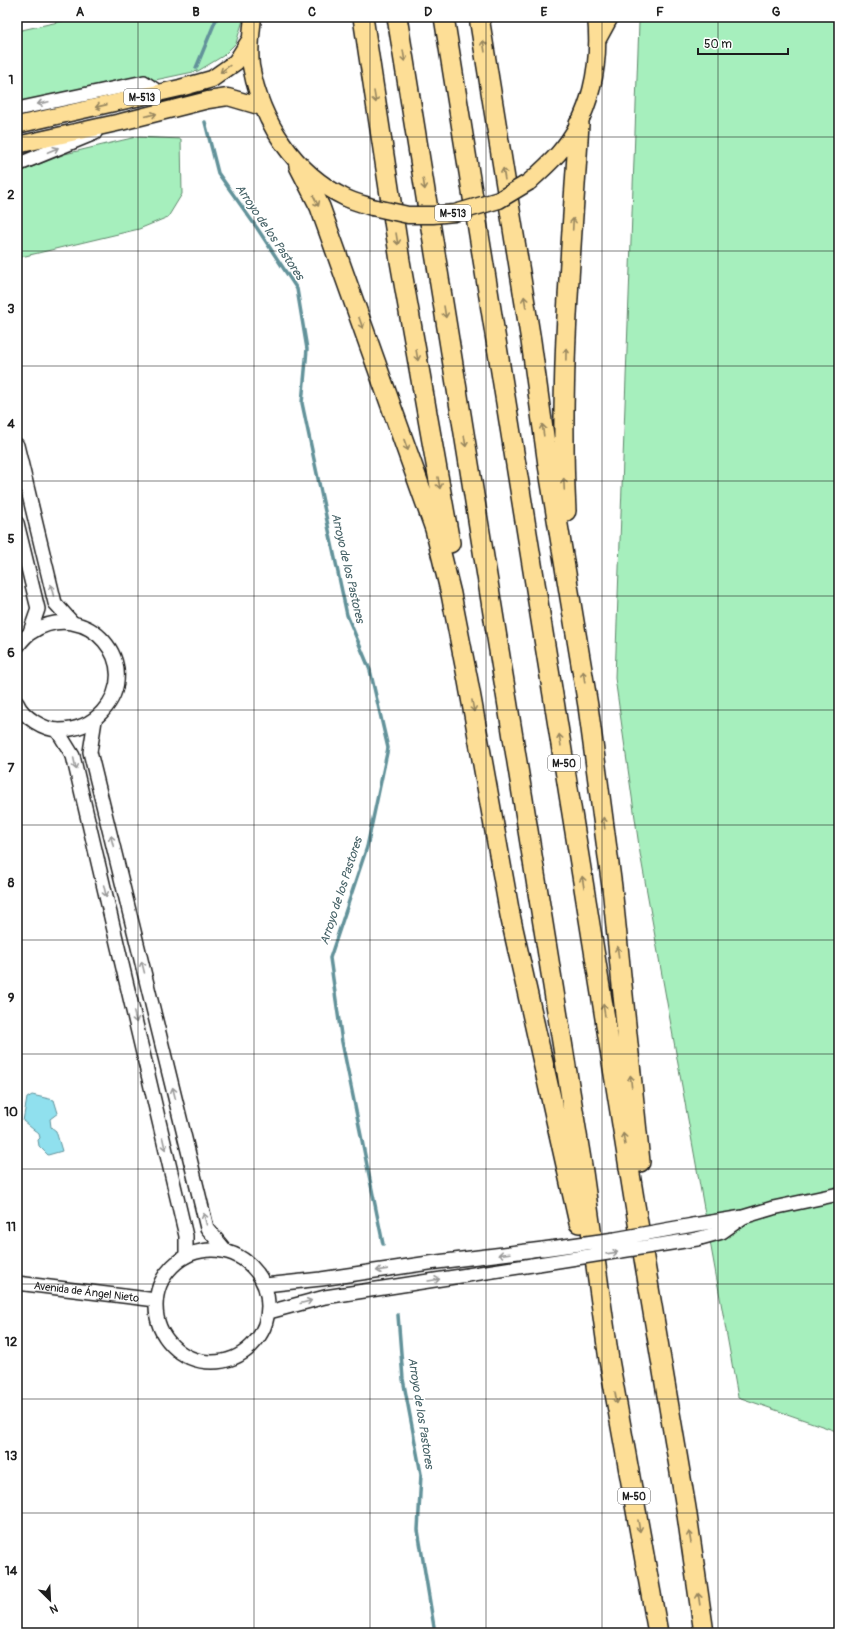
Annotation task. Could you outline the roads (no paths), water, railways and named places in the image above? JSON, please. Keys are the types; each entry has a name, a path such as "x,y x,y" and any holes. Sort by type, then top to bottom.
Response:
{"highway":[{"path":"363,17 400,261 454,564 468,681"},
{"name":"M-50","path":"397,17 583,1172 609,1360 658,1633"},
{"name":"M-50","path":"444,17 635,1206 686,1508 704,1633"},
{"path":"479,17 531,341 551,488 579,648"},
{"path":"579,124 567,316 563,463 567,534 579,648 612,887 641,1169 681,1431 686,1508"},
{"path":"299,166 320,208 435,529 451,594 468,681 510,915 609,1360"}],"main road":[{"name":"M-513","path":"253,17 250,40 251,65 262,107 274,130 299,166 346,198 372,207 408,215 455,213 499,200 529,182 558,154 579,124 594,81 598,39 596,17"},
{"name":"M-513","path":"598,39 610,17"},
{"name":"M-513","path":"17,125 160,93 212,79 236,62 250,40"},
{"name":"M-513","path":"17,145 121,122 208,100 228,97 262,107"}],"street":[{"path":"17,109 144,82 160,93"},
{"path":"17,165 121,122"},
{"path":"17,444 55,603 72,622"},
{"path":"17,523 38,609 30,632 17,647"},
{"path":"18,706 35,722 57,730 76,728 95,720 110,704 117,686 116,663 107,644 91,629 72,622 50,623 30,632"},
{"path":"95,720 90,752 207,1228 226,1251 250,1264 265,1285 268,1312 264,1329 254,1344 240,1355 224,1361 206,1362 189,1357 174,1348 163,1334 157,1317 156,1300 161,1282 171,1267 186,1256 205,1250 226,1251"},
{"path":"57,730 73,756 186,1236 186,1256"},
{"path":"265,1285 321,1280 429,1263 615,1239 743,1217 773,1208 839,1194"},
{"path":"268,1312 325,1297 697,1239 722,1232 743,1217"},
{"name":"Avenida de Ángel Nieto","path":"17,1283 156,1300"}],"water":[{"path":"32,1095 54,1100 58,1113 50,1119 51,1127 56,1131 62,1151 48,1155 39,1146 39,1134 23,1121 27,1098"}],"waterway":[{"name":"Arroyo de los Pastores","path":"196,68 217,17"},
{"name":"Arroyo de los Pastores","path":"205,122 218,173 257,228 297,289 307,349 302,403 347,615 370,670 388,748 367,847 330,958 342,1042 383,1244"},
{"name":"Arroyo de los Pastores","path":"398,1315 403,1379 421,1474 418,1530 435,1633"}]}
